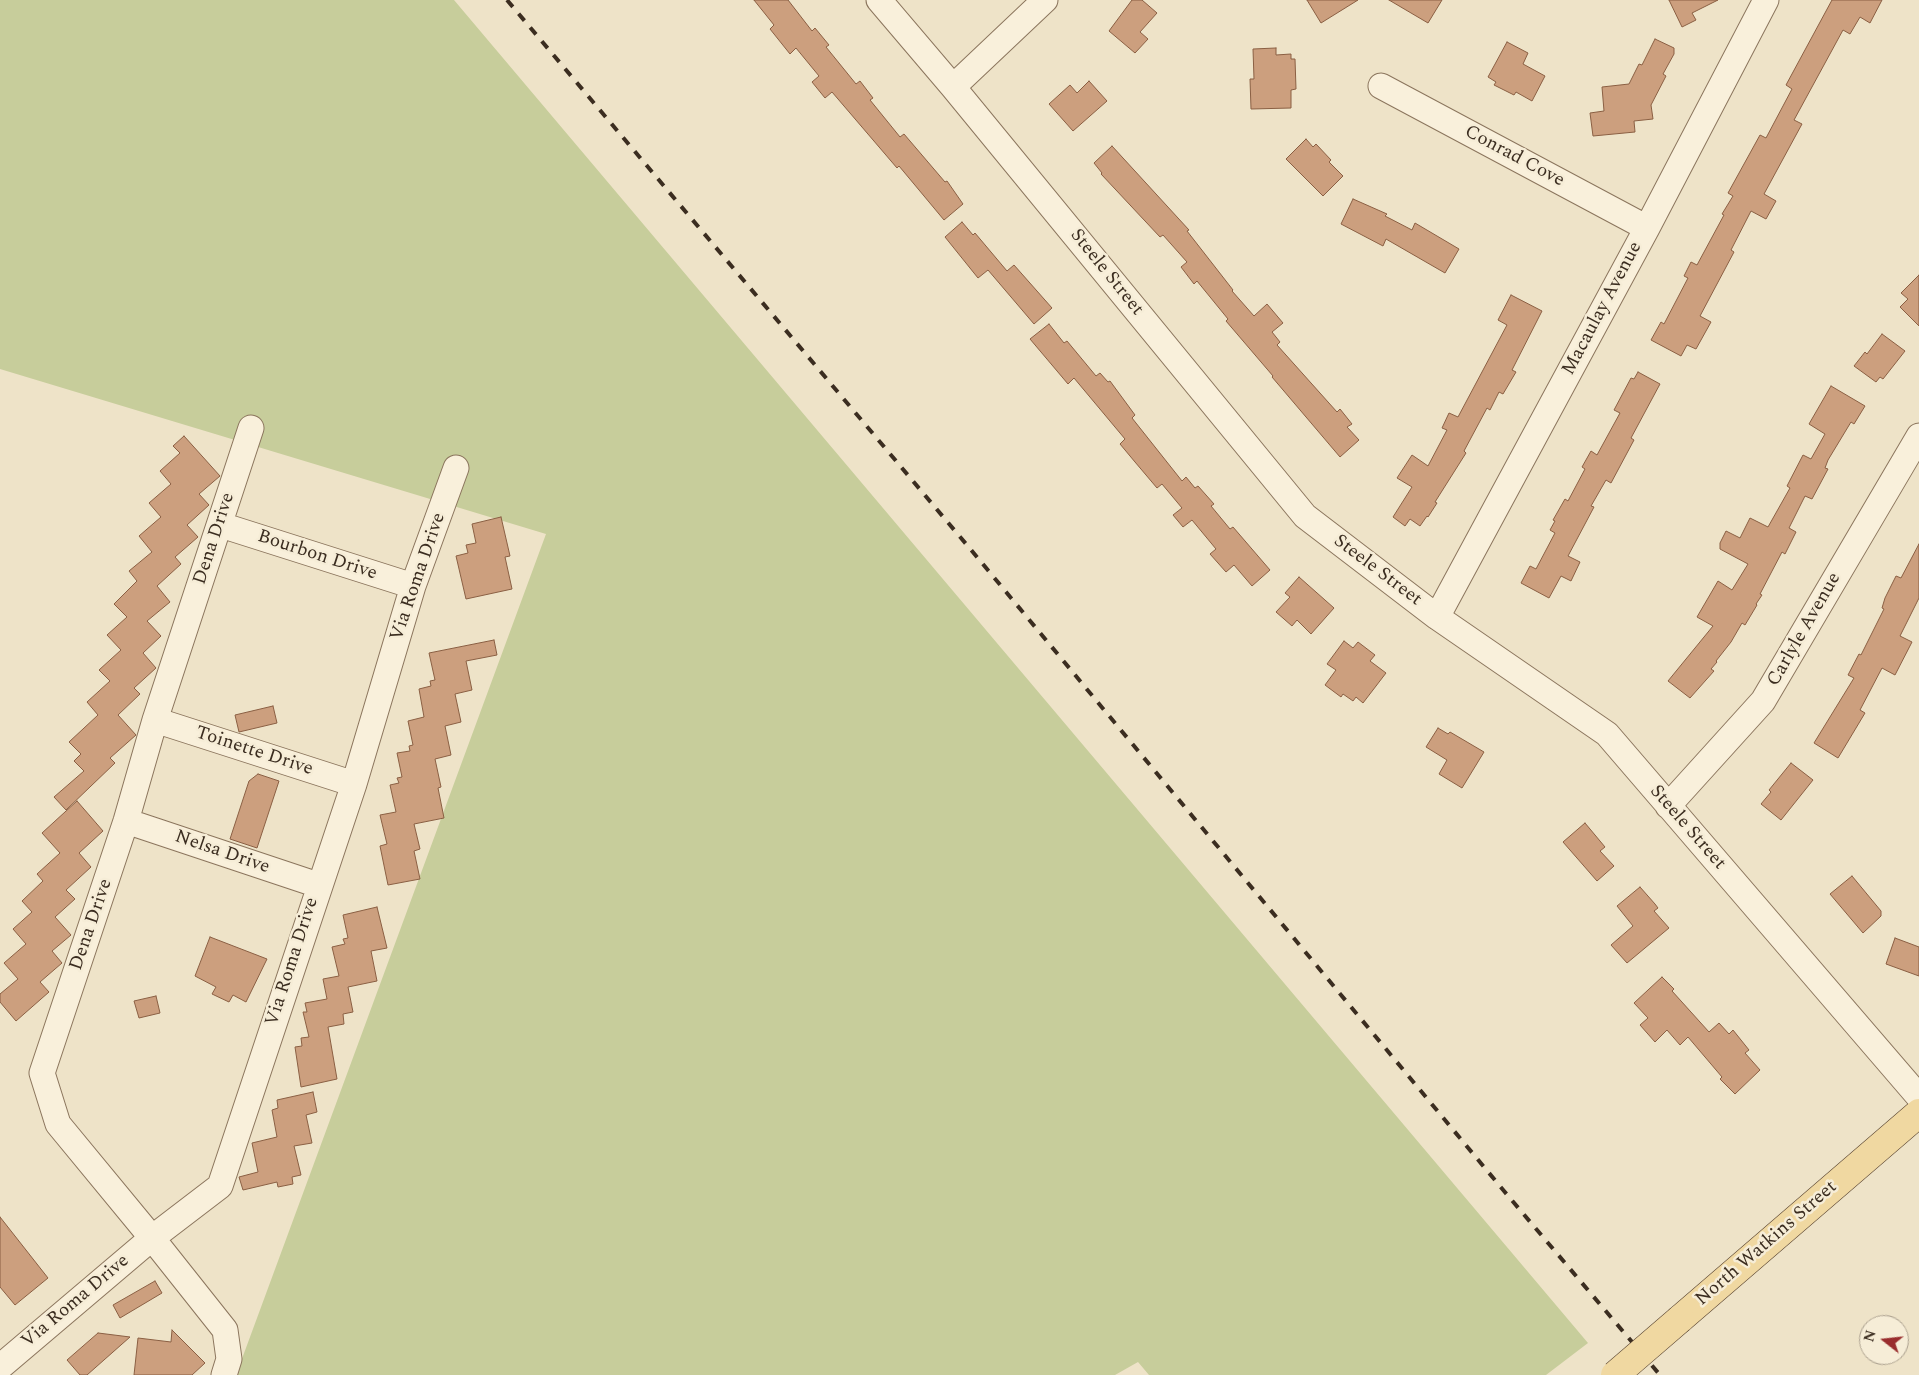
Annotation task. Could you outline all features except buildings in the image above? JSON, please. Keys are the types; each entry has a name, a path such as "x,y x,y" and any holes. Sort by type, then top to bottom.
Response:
{"main road":[{"name":"North Watkins Street","path":"1615,1375 1919,1113"}],"street":[{"name":"Steele Street","path":"879,0 953,87 1304,516 1437,617 1607,734 1919,1097"},
{"path":"953,87 1044,0"},
{"name":"Macaulay Avenue","path":"1437,617 1647,228 1766,0"},
{"name":"Conrad Cove","path":"1381,86 1647,228"},
{"name":"Dena Drive","path":"224,1375 229,1359 225,1330 58,1124 42,1073 126,821 155,720 251,428"},
{"name":"Carlyle Avenue","path":"1668,806 1764,701 1919,436"},
{"name":"Via Roma Drive","path":"0,1368 152,1238 220,1186 318,885 354,784 413,586 456,468"},
{"name":"Bourbon Drive","path":"220,525 413,586"},
{"name":"Toinette Drive","path":"155,720 354,784"},
{"name":"Nelsa Drive","path":"126,821 318,885"}],"green space":[{"path":"0,0 454,0 1588,1343 1546,1375 1149,1375 1138,1362 1115,1375 236,1375 546,534 0,369"}],"railway":[{"path":"507,0 972,551 1504,1191 1660,1375"}]}
